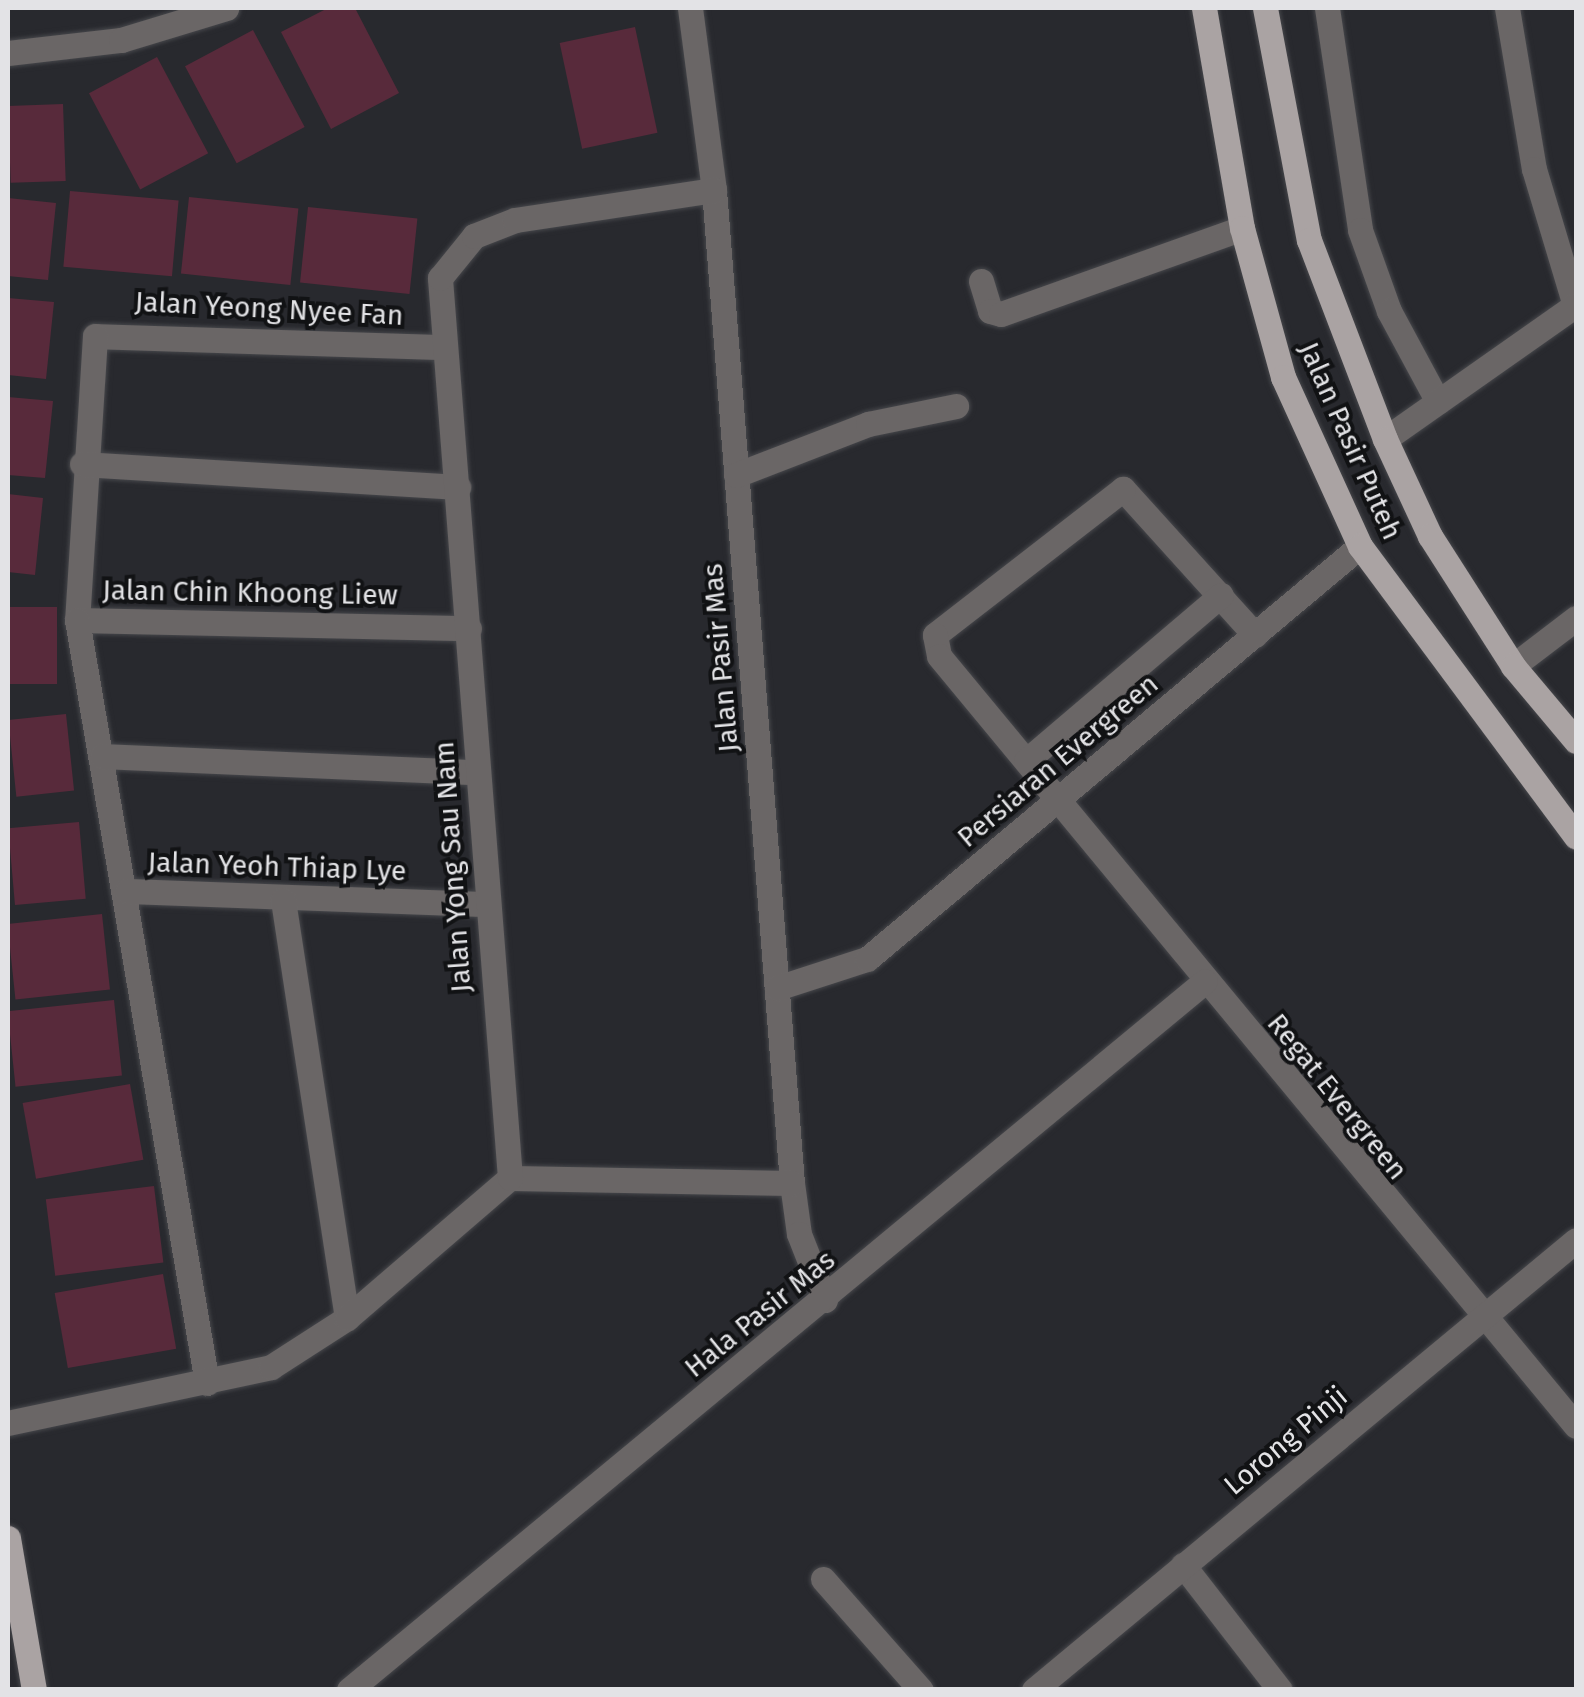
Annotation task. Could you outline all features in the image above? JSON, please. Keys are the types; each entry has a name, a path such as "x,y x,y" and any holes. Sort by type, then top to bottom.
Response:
{"main road":[{"name":"Jalan Pasir Puteh","path":"1204,8 1242,228 1283,378 1360,546 1576,838"},
{"name":"Jalan Pasir Puteh","path":"1265,8 1309,240 1385,439 1430,536 1513,666 1576,742"},
{"path":"8,1538 34,1690"}],"street":[{"path":"8,53 121,40 226,8"},
{"name":"Jalan Pasir Mas","path":"690,8 714,190 792,1183 799,1234 825,1300"},
{"path":"1327,8 1360,230 1389,311 1438,402"},
{"path":"1385,439 1576,305 1534,169 1507,8"},
{"name":"Jalan Yong Sau Nam","path":"510,1178 484,904 469,628 442,347 440,278 474,236 515,220 714,190"},
{"path":"982,281 990,311 1001,314 1242,228"},
{"name":"Jalan Yeong Nyee Fan","path":"95,336 442,347"},
{"name":"Jalan Chin Khoong Liew","path":"95,336 82,464 77,620 469,628"},
{"path":"736,475 868,424 956,406"},
{"path":"82,464 458,487"},
{"name":"Regat Evergreen","path":"1221,596 1123,489 1111,490 935,635 939,656 1480,1320 1576,1426"},
{"name":"Persiaran Evergreen","path":"777,988 867,960 1360,546"},
{"path":"1026,761 1221,596 1255,635"},
{"path":"1513,666 1576,618"},
{"path":"77,620 207,1383"},
{"path":"102,756 474,772"},
{"name":"Jalan Yeoh Thiap Lye","path":"126,892 484,904"},
{"path":"283,900 347,1318"},
{"name":"Hala Pasir Mas","path":"349,1690 825,1300 1205,981"},
{"path":"8,1423 271,1367 347,1318 510,1178 792,1183"},
{"name":"Lorong Pinji","path":"1034,1690 1576,1240"},
{"path":"1183,1565 1280,1690"},
{"path":"823,1579 921,1690"}],"building":[{"path":"328,8 355,8 399,93 331,129 281,32"},
{"path":"635,27 657,133 582,149 560,43"},
{"path":"253,30 305,127 237,163 185,66"},
{"path":"157,57 208,153 140,189 89,93"},
{"path":"63,104 66,181 11,183 8,106"},
{"path":"70,191 179,200 172,276 63,267"},
{"path":"189,197 298,208 290,285 181,274"},
{"path":"8,198 56,203 48,280 8,276"},
{"path":"308,207 417,218 409,294 300,283"},
{"path":"8,298 54,302 46,379 8,375"},
{"path":"8,397 53,401 45,478 8,475"},
{"path":"8,494 43,498 35,575 8,572"},
{"path":"8,607 57,607 57,684 8,684"},
{"path":"66,714 74,791 16,797 8,720"},
{"path":"79,822 86,899 15,905 8,828"},
{"path":"102,914 110,990 15,1000 8,924"},
{"path":"114,1000 122,1076 16,1087 8,1011"},
{"path":"130,1084 143,1160 36,1179 23,1103"},
{"path":"154,1186 163,1262 55,1276 46,1199"},
{"path":"163,1274 176,1349 68,1368 55,1293"}]}
